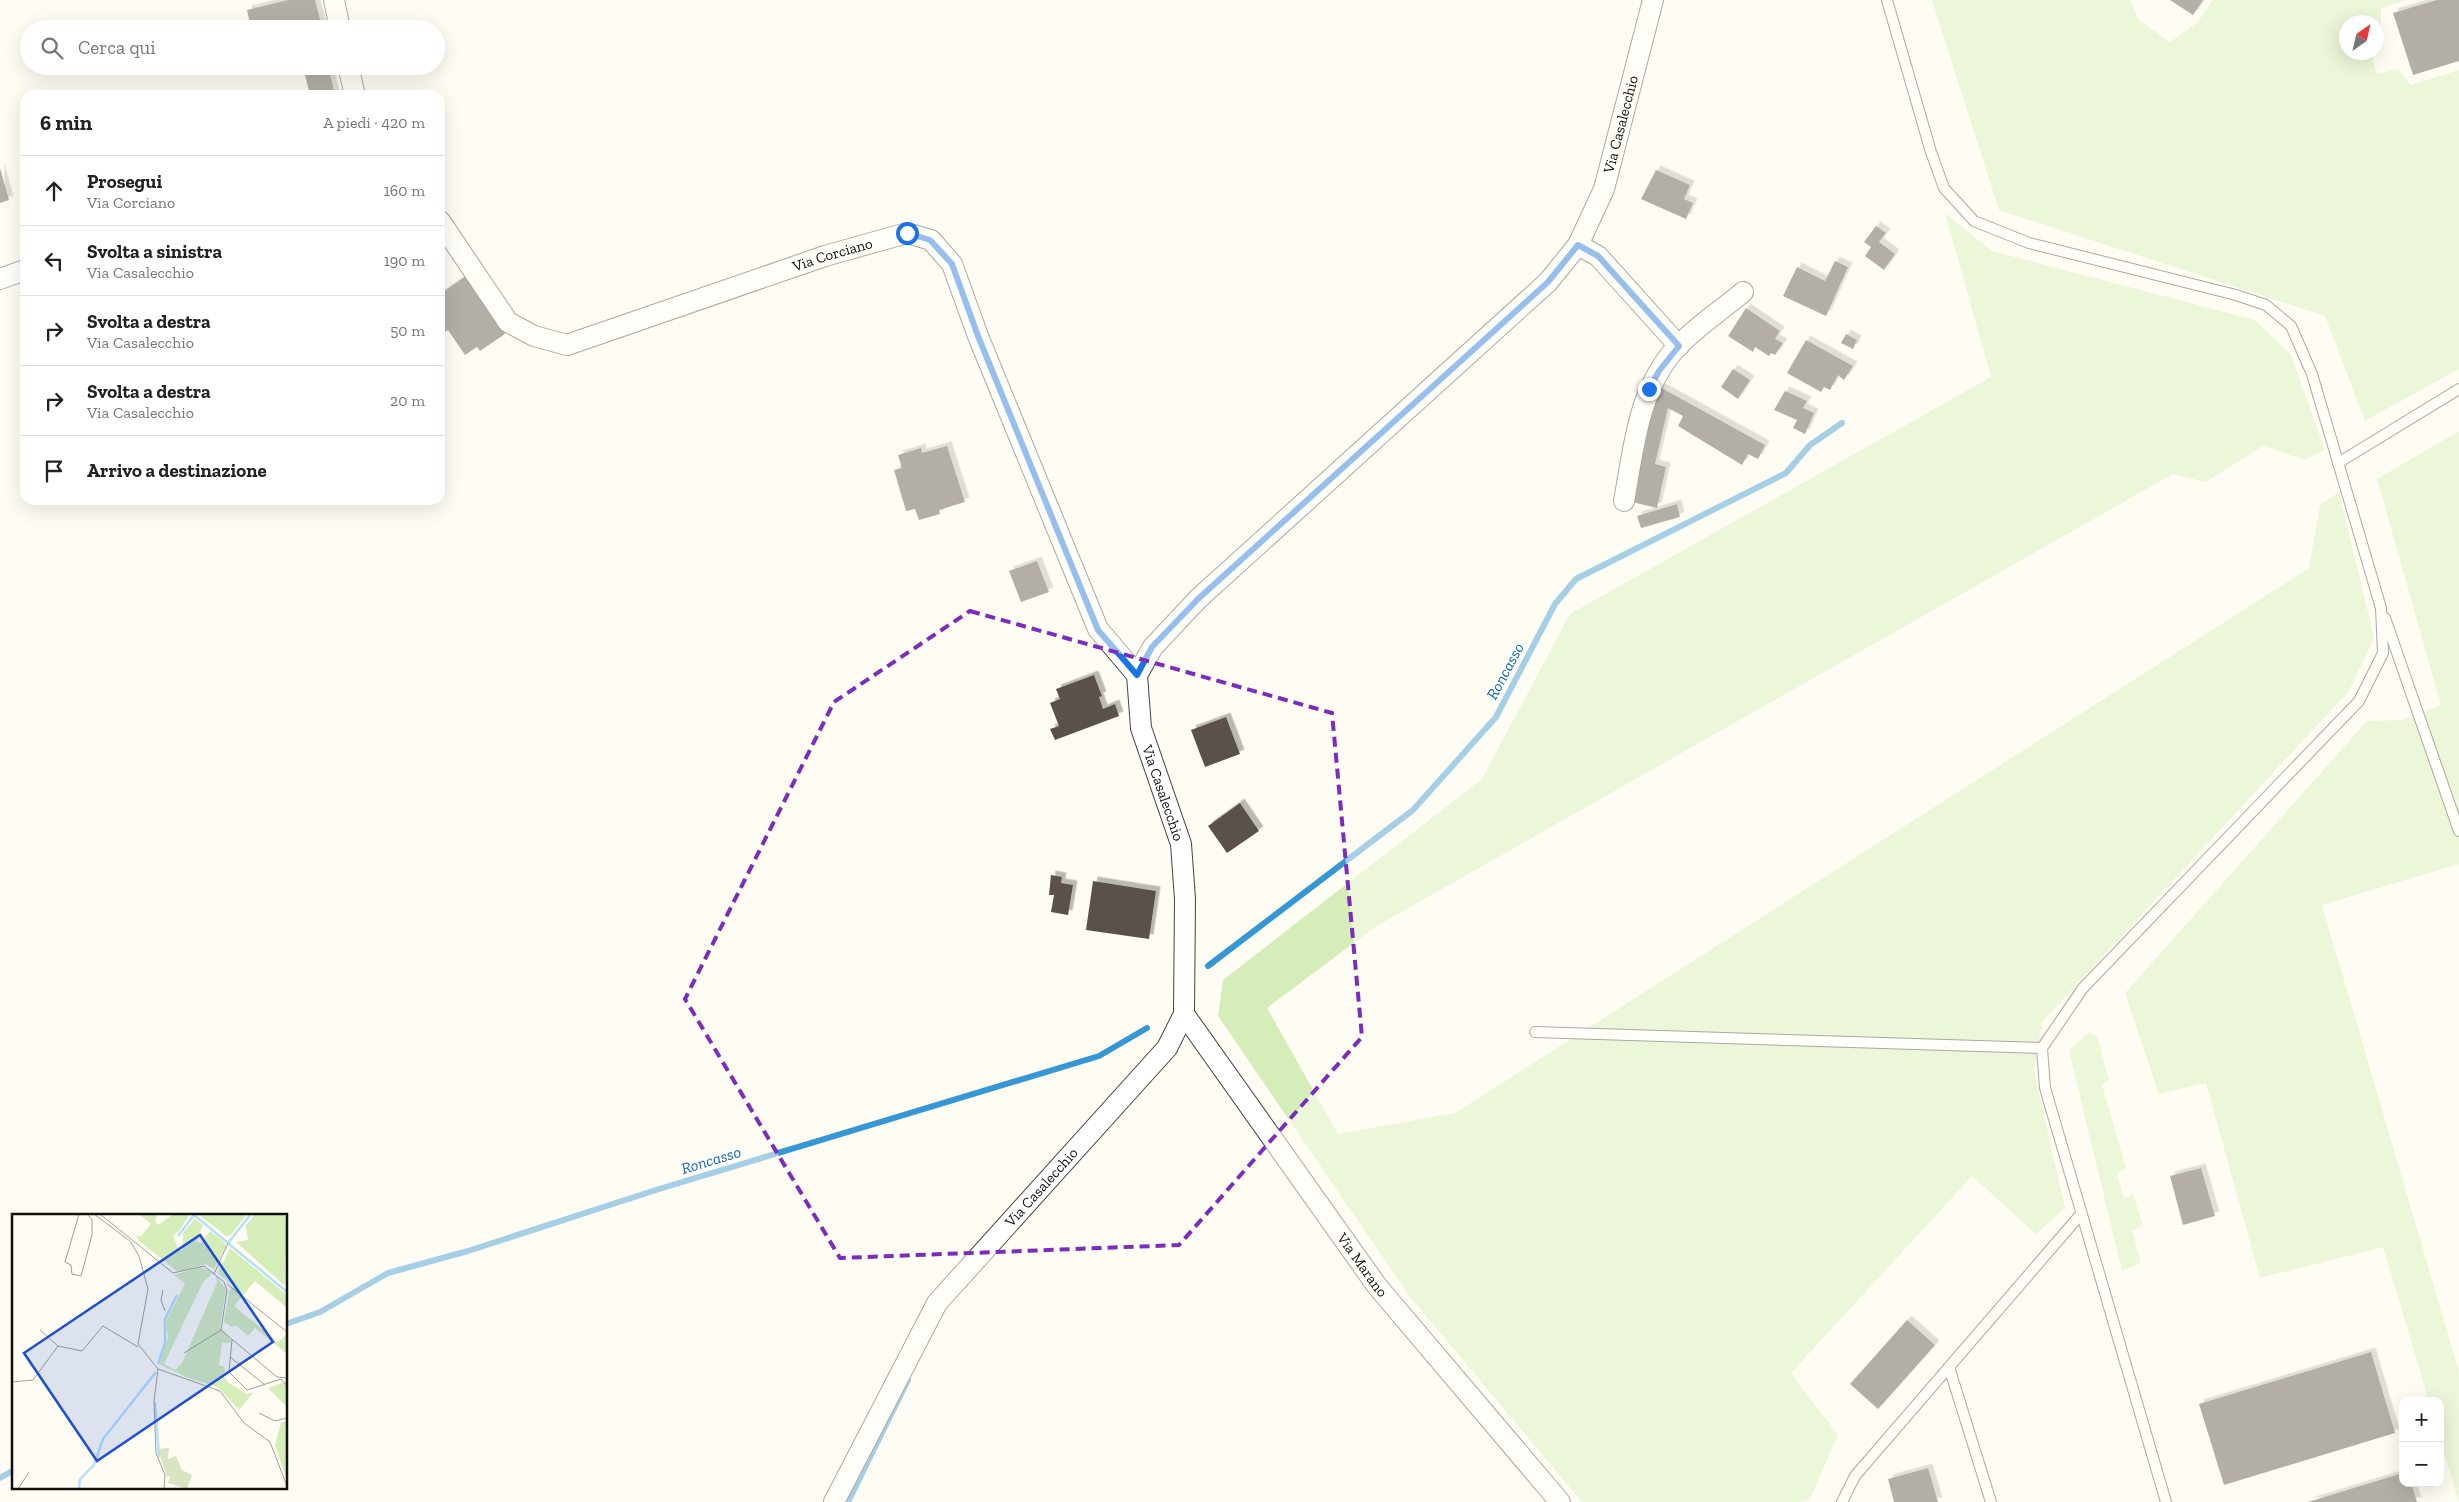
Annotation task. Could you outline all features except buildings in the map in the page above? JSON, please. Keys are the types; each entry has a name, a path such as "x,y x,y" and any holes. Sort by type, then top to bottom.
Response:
{"street":[{"path":"334,0 338,20"},
{"name":"Via Casalecchio","path":"834,1502 937,1303 1167,1048 1184,1014 1185,899 1181,844 1141,728 1137,675 1152,647 1198,599 1548,282 1578,245 1604,189 1653,0"},
{"path":"350,75 353,90"},
{"name":"Via Corciano","path":"445,228 508,322 534,336 567,345 825,256 907,233 930,240 952,264 978,336 1098,630 1137,675"},
{"path":"1578,245 1598,256 1679,346"},
{"path":"0,279 20,272"},
{"path":"1624,501 1640,414 1659,371 1679,346 1743,292"},
{"name":"Via Marano","path":"1184,1014 1377,1286 1560,1502"}],"lane":[{"path":"1888,0 1931,152 1944,188 1974,221 2029,242 2236,295 2266,305 2291,326 2312,374 2381,608 2459,831"},
{"path":"2338,463 2459,389"},
{"path":"2166,1502 2045,1088 2042,1048 2082,988 2359,700 2383,653 2381,608"},
{"path":"1535,1032 2042,1048"},
{"path":"1842,1502 1855,1476 2081,1214"},
{"path":"1949,1367 1991,1502"}],"highlighted area":[{"path":"970,611 1332,713 1362,1037 1179,1245 840,1258 685,999 834,702"}],"green space":[{"path":"1932,0 2130,0 2139,20 2170,42 2197,23 2213,0 2407,0 2381,8 2381,15 2339,15 2339,60 2373,60 2377,74 2398,69 2411,85 2459,70 2459,369 2365,421 2325,316 1999,210"},
{"path":"1945,213 1992,251 2255,320 2291,355 2325,450 2305,460 2263,446 2206,482 2173,474 1375,927 1267,1008 1338,1134 1455,1113 2309,568 2320,505 2339,492 2374,638 2349,691 2042,1022 2034,1071 2065,1208 2036,1234 1972,1176 1791,1373 1838,1435 1810,1499 1801,1502 1582,1502 1410,1297 1218,1016 1223,980 1482,779 1570,614 1991,377"},
{"path":"2459,431 2459,864 2322,905 2459,1372 2459,1502 2444,1452 2444,1397 2428,1397 2383,1247 2260,1278 2206,1083 2159,1094 2125,993 2367,721 2403,720 2441,705 2377,479"},
{"path":"2089,1032 2097,1036 2109,1080 2102,1085 2126,1168 2117,1174 2124,1198 2133,1194 2143,1226 2132,1230 2141,1263 2122,1271 2069,1051"}],"waterway":[{"name":"Roncasso","path":"1208,966 1413,810 1496,717 1555,604 1576,579 1786,473 1810,445 1842,423"},
{"name":"Roncasso","path":"288,1323 320,1312 388,1273 468,1251 659,1189 1099,1056 1147,1028"},
{"name":"Roncasso","path":"848,1502 908,1380"},
{"name":"Roncasso","path":"0,1478 12,1471"}],"route":[{"path":"907,233 930,240 952,264 978,336 1098,630 1137,675 1152,647 1198,599 1548,282 1578,245 1598,256 1679,346 1659,371 1649,389"}]}
